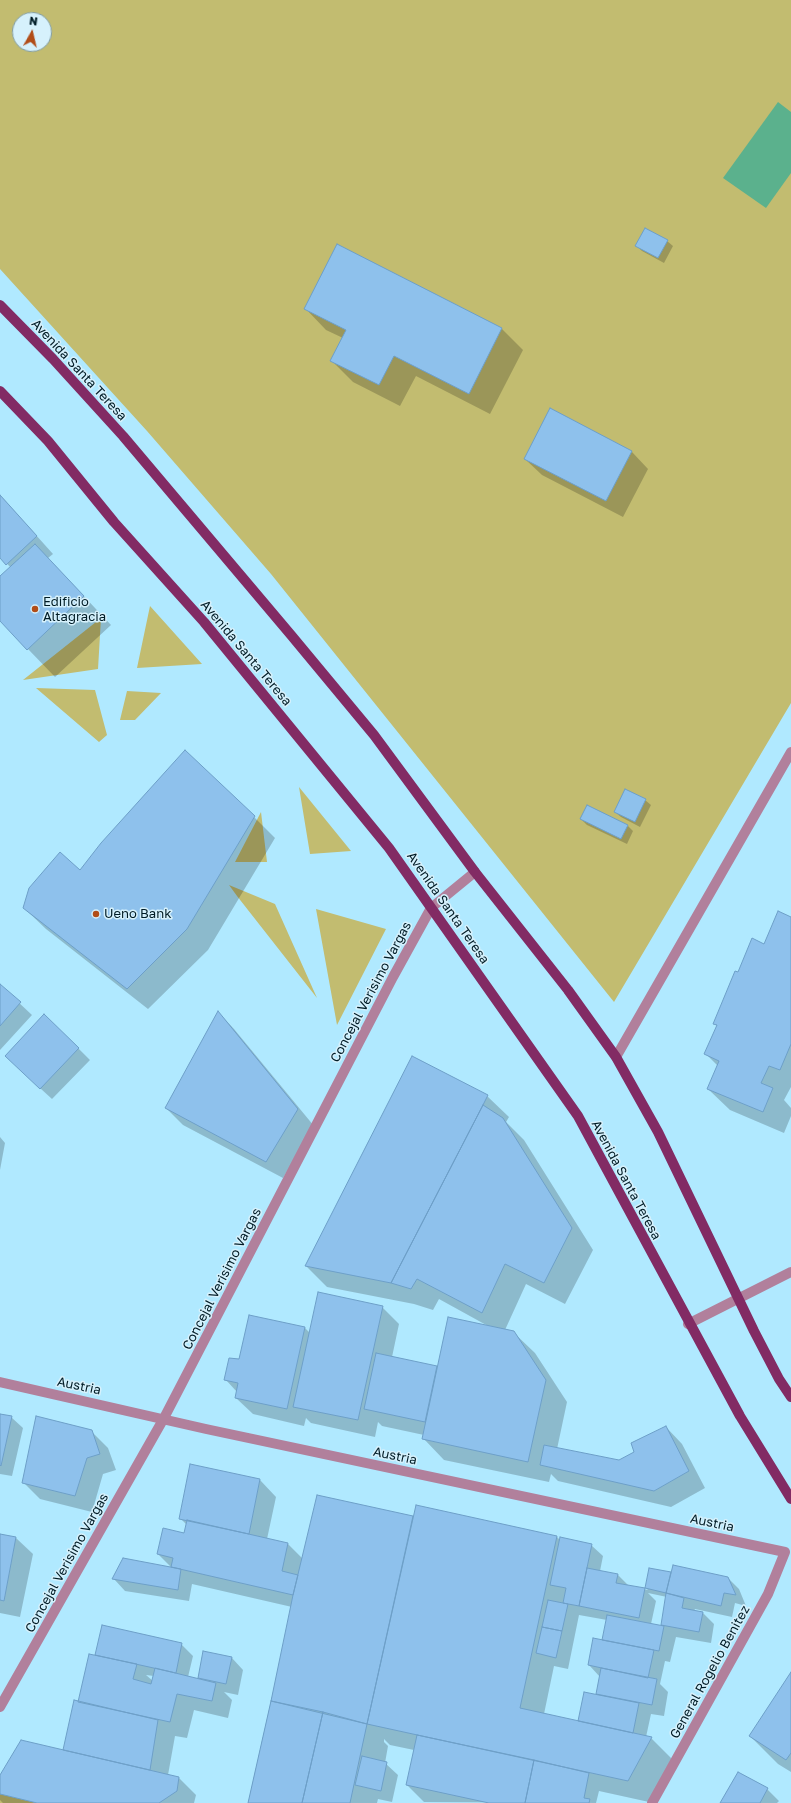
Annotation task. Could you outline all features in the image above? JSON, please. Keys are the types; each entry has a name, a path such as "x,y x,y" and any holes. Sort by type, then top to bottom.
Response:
{"main road":[{"name":"Avenida Santa Teresa","path":"0,305 53,359 117,430 374,735 475,872 568,990 616,1057 658,1132 779,1379 791,1397"},
{"name":"Avenida Santa Teresa","path":"0,391 48,441 114,522 220,641 389,848 578,1116 688,1324 740,1416 791,1499"}],"street":[{"path":"616,1057 791,752"},
{"name":"Concejal Verisimo Vargas","path":"0,1708 164,1418 378,1005 431,908 475,872"},
{"path":"688,1324 791,1272"},
{"name":"Austria","path":"0,1382 788,1550"},
{"name":"General Rogelio Benitez","path":"652,1803 768,1594 788,1550"}],"shaded area":[{"path":"0,0 791,0 791,703 614,1002 271,574 147,431 0,269"},
{"path":"778,102 791,112 791,173 766,208 723,178"},
{"path":"150,606 202,664 137,668"},
{"path":"101,618 98,669 23,680"},
{"path":"36,688 95,690 107,735 99,742"},
{"path":"127,691 161,693 135,720 120,720"},
{"path":"299,787 351,851 310,854"},
{"path":"261,812 267,862 235,862"},
{"path":"229,885 275,904 317,998 237,896"},
{"path":"316,909 386,929 337,1025"},
{"path":"0,1794 37,1803 0,1803"}],"building":[{"path":"645,228 668,240 658,258 635,246"},
{"path":"337,244 502,328 469,394 394,356 379,385 330,361 346,330 304,309"},
{"path":"550,408 632,451 606,501 524,459"},
{"path":"0,495 37,536 6,565 0,558"},
{"name":"Edificio Altagracia","path":"35,544 84,596 27,650 0,621 0,576"},
{"path":"185,750 255,816 187,929 127,989 23,908 29,888 60,852 80,870 101,843"},
{"path":"625,789 646,799 635,822 614,812"},
{"path":"587,805 628,825 621,839 580,819"},
{"path":"778,911 791,917 791,1044 780,1070 769,1066 761,1083 773,1088 763,1112 707,1089 719,1061 704,1054 717,1025 713,1024 735,971 738,972 752,938 764,944"},
{"path":"0,984 21,1002 0,1026"},
{"path":"218,1011 298,1109 266,1162 165,1108"},
{"path":"44,1014 79,1048 40,1089 5,1056"},
{"path":"412,1056 488,1095 483,1105 391,1283 305,1266"},
{"path":"483,1105 503,1118 572,1228 544,1283 505,1264 482,1313 417,1279 411,1289 391,1283"},
{"path":"318,1292 383,1306 358,1420 293,1407"},
{"path":"249,1315 305,1327 287,1409 235,1398 238,1383 224,1380 229,1358 239,1359"},
{"path":"448,1317 514,1331 546,1380 528,1462 422,1439"},
{"path":"376,1353 437,1366 425,1422 364,1409"},
{"path":"0,1414 12,1416 1,1466 0,1465"},
{"path":"36,1416 92,1430 100,1454 87,1458 75,1496 22,1483"},
{"path":"666,1426 689,1471 654,1491 540,1465 544,1445 619,1460 634,1452 631,1443"},
{"path":"190,1464 260,1479 249,1534 179,1519"},
{"path":"317,1495 413,1516 367,1724 271,1701 293,1595"},
{"path":"416,1505 557,1536 520,1708 652,1737 628,1781 367,1724"},
{"path":"187,1520 288,1543 282,1571 298,1575 293,1595 171,1567 173,1558 157,1554 163,1528 184,1533"},
{"path":"0,1534 16,1537 4,1601 0,1600"},
{"path":"560,1537 592,1544 579,1606 563,1603 566,1588 550,1585"},
{"path":"123,1558 181,1569 178,1590 112,1579"},
{"path":"673,1565 728,1577 736,1595 724,1593 721,1606 666,1593"},
{"path":"587,1568 618,1574 616,1583 645,1588 639,1618 579,1606"},
{"path":"649,1568 671,1572 666,1593 645,1588"},
{"path":"666,1593 684,1598 682,1608 703,1612 699,1632 661,1625"},
{"path":"548,1600 568,1604 562,1631 542,1627"},
{"path":"607,1615 664,1626 659,1651 602,1640"},
{"path":"102,1625 182,1643 176,1673 95,1655"},
{"path":"542,1627 562,1631 556,1658 536,1653"},
{"path":"593,1638 654,1650 648,1678 588,1665"},
{"path":"203,1651 232,1657 226,1684 198,1678"},
{"path":"89,1654 137,1664 133,1679 151,1684 155,1668 216,1683 212,1701 177,1694 170,1722 78,1702"},
{"path":"601,1668 657,1679 652,1705 596,1694"},
{"path":"791,1672 791,1753 786,1760 749,1736"},
{"path":"584,1692 639,1703 633,1733 578,1721"},
{"path":"74,1700 158,1720 150,1770 63,1750"},
{"path":"271,1701 323,1712 302,1803 248,1803"},
{"path":"323,1712 367,1724 350,1803 302,1803"},
{"path":"417,1735 534,1760 525,1803 489,1803 406,1785"},
{"path":"21,1740 179,1777 177,1791 159,1803 37,1803 0,1794 0,1775"},
{"path":"362,1756 387,1762 381,1791 355,1785"},
{"path":"534,1760 589,1773 584,1798 590,1799 589,1803 525,1803"},
{"path":"738,1772 768,1788 760,1803 720,1803"}],"place":[{"name":"Edificio Altagracia","path":"35,609"},
{"name":"Ueno Bank","path":"96,914"}]}
